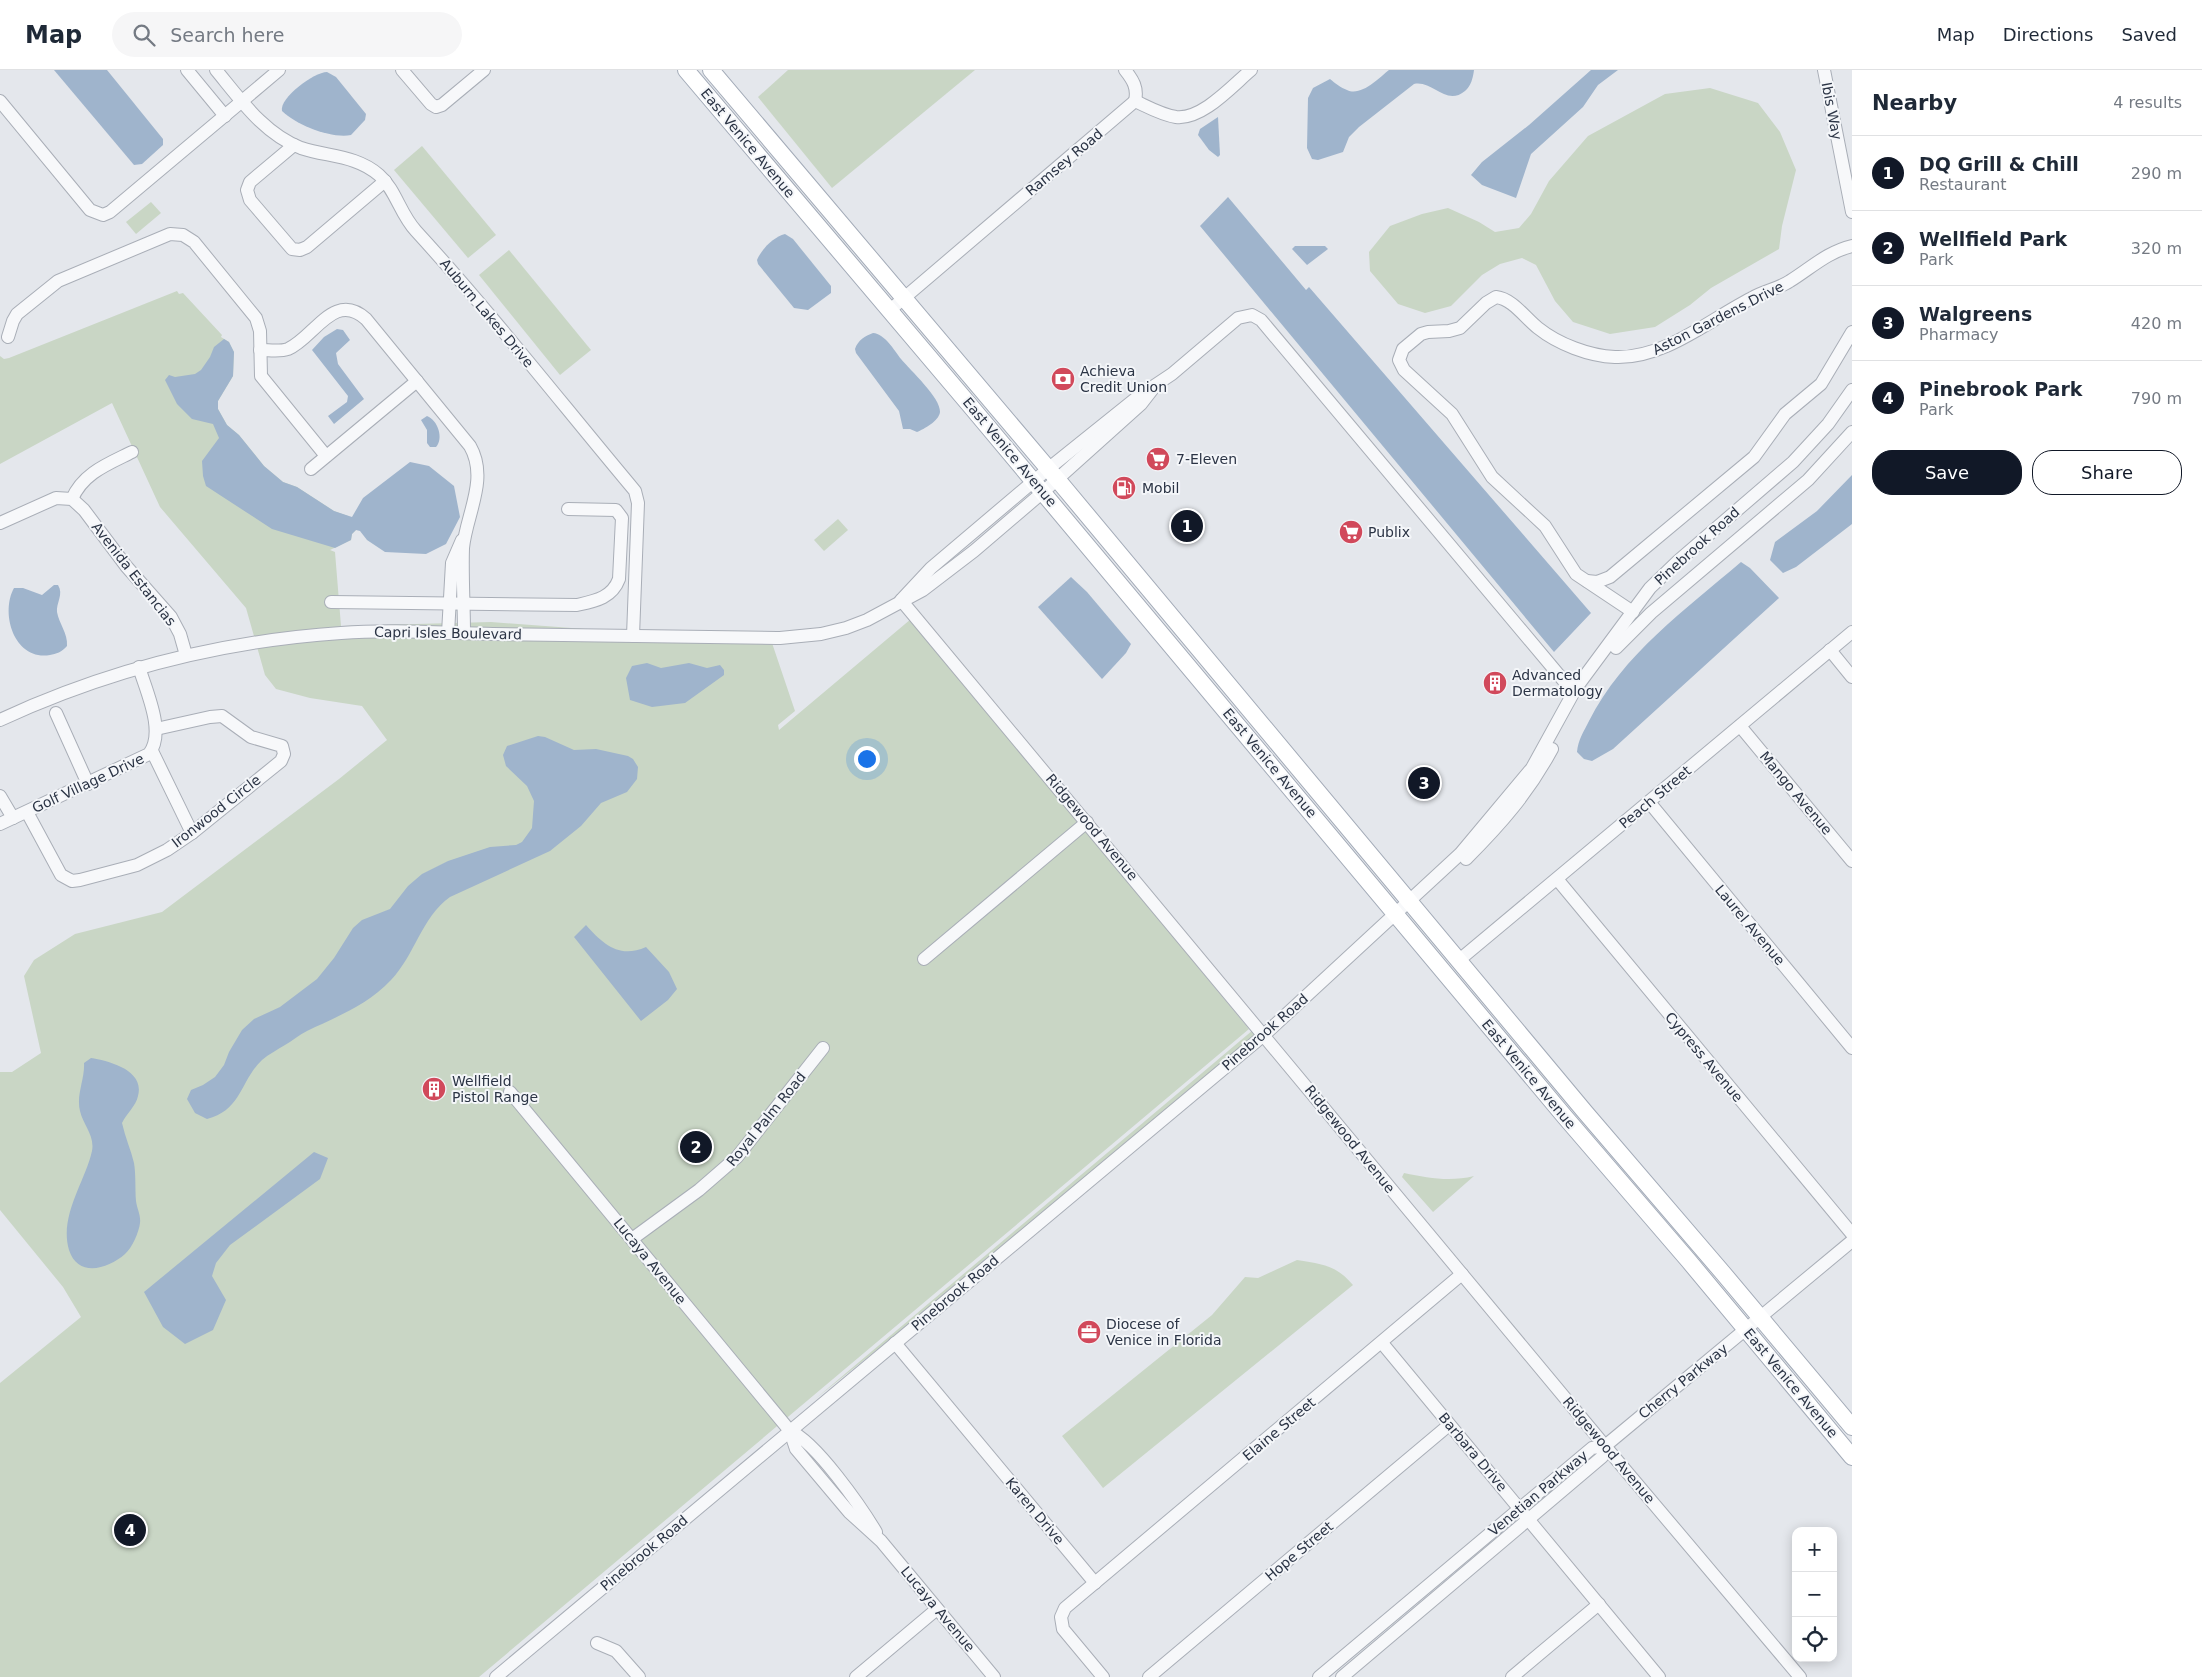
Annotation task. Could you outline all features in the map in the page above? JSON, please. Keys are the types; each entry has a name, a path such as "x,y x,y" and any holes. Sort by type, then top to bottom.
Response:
{"main road":[{"name":"East Venice Avenue","path":"711,70 1053,474 1584,1112 1852,1427"},
{"name":"East Venice Avenue","path":"690,74 1222,706 1558,1110 1688,1260 1852,1457"},
{"path":"690,74 714,87 783,166 808,185"},
{"path":"1156,628 1175,640 1222,695 1243,702"},
{"path":"1222,706 1236,712 1268,743 1291,760"}],"street":[{"path":"187,70 225,116"},
{"name":"Auburn Lakes Drive","path":"216,70 264,125 294,145 354,160 385,181 409,222 458,278 637,495 633,636"},
{"path":"0,101 90,210 103,215 110,212 279,70"},
{"path":"402,70 431,104 436,107 442,105 484,70"},
{"path":"1124,70 1136,86 1135,101 1169,115 1190,116 1206,108 1251,70"},
{"name":"Ibis Way","path":"1824,70 1852,212"},
{"name":"Ramsey Road","path":"890,310 1135,101"},
{"path":"294,145 252,181 247,190 250,200 292,249 300,250 307,247 385,181"},
{"path":"8,337 17,314 54,283 176,233 183,235 194,242 254,314 259,323 260,369 265,383 326,456"},
{"name":"Aston Gardens Drive","path":"1633,612 1574,571 1545,526 1487,471 1447,408 1404,370 1399,360 1403,349 1424,333 1460,328 1486,302 1496,297 1508,301 1542,330 1572,346 1609,356 1644,354 1680,338 1754,296 1782,286 1829,254 1852,246"},
{"path":"260,350 286,350 335,312 353,310 366,319 474,453 477,465 477,484 464,536 452,563 448,633"},
{"name":"Capri Isles Boulevard","path":"0,720 80,686 139,667 186,655 276,639 343,633 780,638 832,632 858,624 902,600 931,568 1038,487 1141,404 1154,386 1172,374 1238,318 1248,314 1258,318 1547,662 1563,680 1576,688"},
{"path":"1585,580 1597,582 1610,577 1754,456 1785,414 1821,384 1852,332"},
{"path":"311,469 416,381"},
{"name":"Pinebrook Road","path":"496,1677 1264,1035 1409,902 1427,893 1459,866 1488,830 1532,768 1576,688 1650,588 1666,571 1800,455 1828,424 1852,390"},
{"name":"Pinebrook Road","path":"1488,830 1530,788 1580,697 1622,640 1651,613 1808,480 1852,432"},
{"path":"0,523 56,498 72,500 79,485 91,473 132,452"},
{"name":"Avenida Estancias","path":"72,500 84,510 118,557 171,617 180,634 186,655"},
{"path":"331,602 577,605 596,600 610,594 616,588 619,579 622,518 616,510 568,509"},
{"path":"464,536 464,634"},
{"path":"1610,577 1610,595"},
{"name":"Ridgewood Avenue","path":"902,600 1605,1446 1800,1677"},
{"name":"Peach Street","path":"1458,961 1852,632"},
{"path":"1830,650 1852,676"},
{"name":"Golf Village Drive","path":"27,812 140,760 152,751 156,740 156,729 139,667"},
{"path":"56,713 88,784"},
{"name":"Ironwood Circle","path":"27,812 58,872 72,881 94,878 137,864 167,850 192,833 281,761 284,750 278,744 252,737 222,716 156,729"},
{"name":"Mango Avenue","path":"1740,726 1852,861"},
{"path":"152,751 192,833"},
{"path":"0,796 13,818"},
{"name":"Laurel Avenue","path":"1649,802 1852,1048"},
{"path":"0,824 27,812"},
{"path":"924,959 1087,822"},
{"name":"Cypress Avenue","path":"1557,879 1852,1234"},
{"name":"Royal Palm Road","path":"632,1239 700,1190 732,1161 823,1048"},
{"name":"Lucaya Avenue","path":"510,1092 790,1431 806,1440 858,1504 881,1541 994,1677"},
{"name":"Cherry Parkway","path":"1605,1446 1852,1241"},
{"name":"Elaine Street","path":"1095,1583 1462,1274"},
{"name":"Karen Drive","path":"895,1343 1095,1583"},
{"name":"Barbara Drive","path":"1382,1343 1659,1677"},
{"name":"Hope Street","path":"1150,1677 1449,1424"},
{"name":"Venetian Parkway","path":"1319,1677 1592,1448 1605,1446 1602,1458 1342,1677"},
{"path":"1095,1583 1065,1608 1061,1617 1061,1624 1063,1629 1103,1677"},
{"path":"1410,1600 1420,1611"},
{"path":"1512,1677 1599,1604"},
{"path":"856,1677 937,1609"},
{"path":"597,1643 616,1651 639,1677"}],"green space":[{"path":"788,70 975,70 832,188 758,97"},
{"path":"1710,88 1758,103 1780,132 1796,170 1782,226 1779,249 1711,288 1690,305 1655,327 1610,334 1573,322 1555,301 1536,265 1522,258 1500,264 1482,275 1451,306 1425,313 1398,304 1370,271 1369,252 1390,226 1422,214 1448,208 1479,222 1495,232 1519,228 1531,214 1549,181 1588,136 1665,94"},
{"path":"422,146 496,235 468,258 394,170"},
{"path":"151,202 161,213 136,234 126,222"},
{"path":"509,250 591,350 560,375 479,275"},
{"path":"177,291 179,294 183,293 222,335 221,337 229,342 234,352 233,376 218,401 218,409 227,425 239,435 264,466 283,482 297,487 334,511 348,516 356,530 352,534 351,540 330,550 335,552 341,626 491,622 612,631 370,637 772,643 795,711 778,725 779,730 911,619 1249,1029 479,1677 0,1677 0,1383 81,1317 63,1287 0,1210 0,1072 12,1072 41,1053 24,976 34,960 75,934 162,912 339,779 387,740 362,706 310,698 276,689 265,675 246,608 160,507 112,403 0,464 0,356 4,359 9,358"},
{"path":"838,519 848,530 824,551 814,540"},
{"path":"1253,1030 1260,1033 938,1301 814,1400"},
{"path":"1404,1173 1448,1179 1474,1176 1433,1212 1402,1177"},
{"path":"1297,1260 1328,1266 1341,1273 1353,1285 1103,1488 1062,1436 1212,1315 1245,1277 1258,1278"}],"water":[{"path":"54,70 107,70 163,139 163,145 142,164 134,165"},
{"path":"1389,70 1474,70 1469,87 1458,95 1446,95 1427,86 1414,84 1359,127 1349,137 1343,152 1318,160 1312,159 1307,148 1308,98 1313,88 1330,79 1345,89 1358,91 1370,86"},
{"path":"1591,70 1618,70 1598,85 1583,107 1531,154 1516,198 1482,185 1471,175 1482,162 1529,125"},
{"path":"327,72 336,77 366,114 365,120 351,135 334,135 315,130 296,121 282,111 286,99 291,93 314,76"},
{"path":"1218,117 1220,155 1218,157 1209,150 1198,135 1200,129"},
{"path":"1228,197 1306,290 1309,287 1591,613 1554,652 1200,226"},
{"path":"785,234 793,239 831,286 831,293 808,310 794,308 758,264 757,260 764,248 776,238"},
{"path":"1295,246 1325,246 1328,249 1307,265 1292,249"},
{"path":"337,329 343,330 350,340 336,353 338,364 364,399 334,424 328,416 347,402 348,396 312,350 324,337"},
{"path":"873,333 881,336 889,343 936,399 939,406 939,415 931,424 920,431 903,429 899,411 856,353 856,346 860,341"},
{"path":"224,339 229,342 234,352 233,376 218,401 218,409 227,425 239,435 264,466 283,482 297,487 334,511 352,517 363,498 410,462 429,466 454,486 460,517 446,544 426,554 385,552 367,540 360,531 356,530 352,534 351,540 335,548 272,529 206,486 202,461 219,438 213,424 192,419 177,404 165,380 169,375 175,377 195,374 201,370 214,347"},
{"path":"427,416 434,421 439,430 440,439 436,447 430,447 427,443 427,430 421,420"},
{"path":"1852,475 1852,524 1796,567 1783,573 1770,560 1775,542 1817,511"},
{"path":"1741,562 1750,568 1779,598 1613,749 1592,761 1584,759 1577,752 1582,736 1603,697 1619,675 1657,634"},
{"path":"1071,577 1087,592 1131,644 1126,653 1102,679 1038,607"},
{"path":"54,585 58,585 60,588 57,612 66,637 67,646 54,654 38,655 27,651 13,633 10,622 10,598 14,588 23,588 42,595"},
{"path":"647,663 661,668 689,663 707,668 720,665 724,670 724,675 685,703 652,707 630,700 626,678 632,666"},
{"path":"538,736 545,737 574,750 596,749 628,756 633,759 638,767 637,779 627,792 601,803 581,826 550,851 450,897 432,915 399,970 372,997 362,1004 304,1033 262,1060 234,1102 219,1115 207,1119 195,1113 187,1099 191,1090 215,1077 224,1065 242,1030 254,1019 280,1007 317,979 334,958 353,928 362,920 390,909 408,886 422,874 448,861 490,847 516,845 522,842 532,828 534,801 527,786 506,766 503,755 507,746"},
{"path":"586,925 612,948 628,951 646,947 669,972 677,989 668,1000 641,1021 574,937"},
{"path":"91,1058 116,1064 124,1068 131,1073 139,1087 137,1100 122,1123 134,1163 136,1201 140,1223 133,1244 125,1254 102,1267 86,1268 79,1265 73,1259 69,1250 67,1225 74,1199 92,1151 92,1140 79,1105 84,1063"},
{"path":"314,1152 328,1158 320,1179 230,1245 216,1263 212,1276 226,1300 213,1330 185,1344 163,1327 144,1292"}],"place":[{"name":"Achieva Credit Union","path":"1063,379"},
{"name":"7-Eleven","path":"1158,459"},
{"name":"Mobil","path":"1124,488"},
{"name":"DQ Grill & Chill","path":"1187,526"},
{"name":"Publix","path":"1351,532"},
{"name":"Advanced Dermatology","path":"1495,683"},
{"name":"Walgreens","path":"1424,783"},
{"name":"Wellfield Pistol Range","path":"434,1089"},
{"name":"Wellfield Park","path":"696,1147"},
{"name":"Diocese of Venice in Florida","path":"1089,1332"},
{"name":"Pinebrook Park","path":"130,1530"}]}
